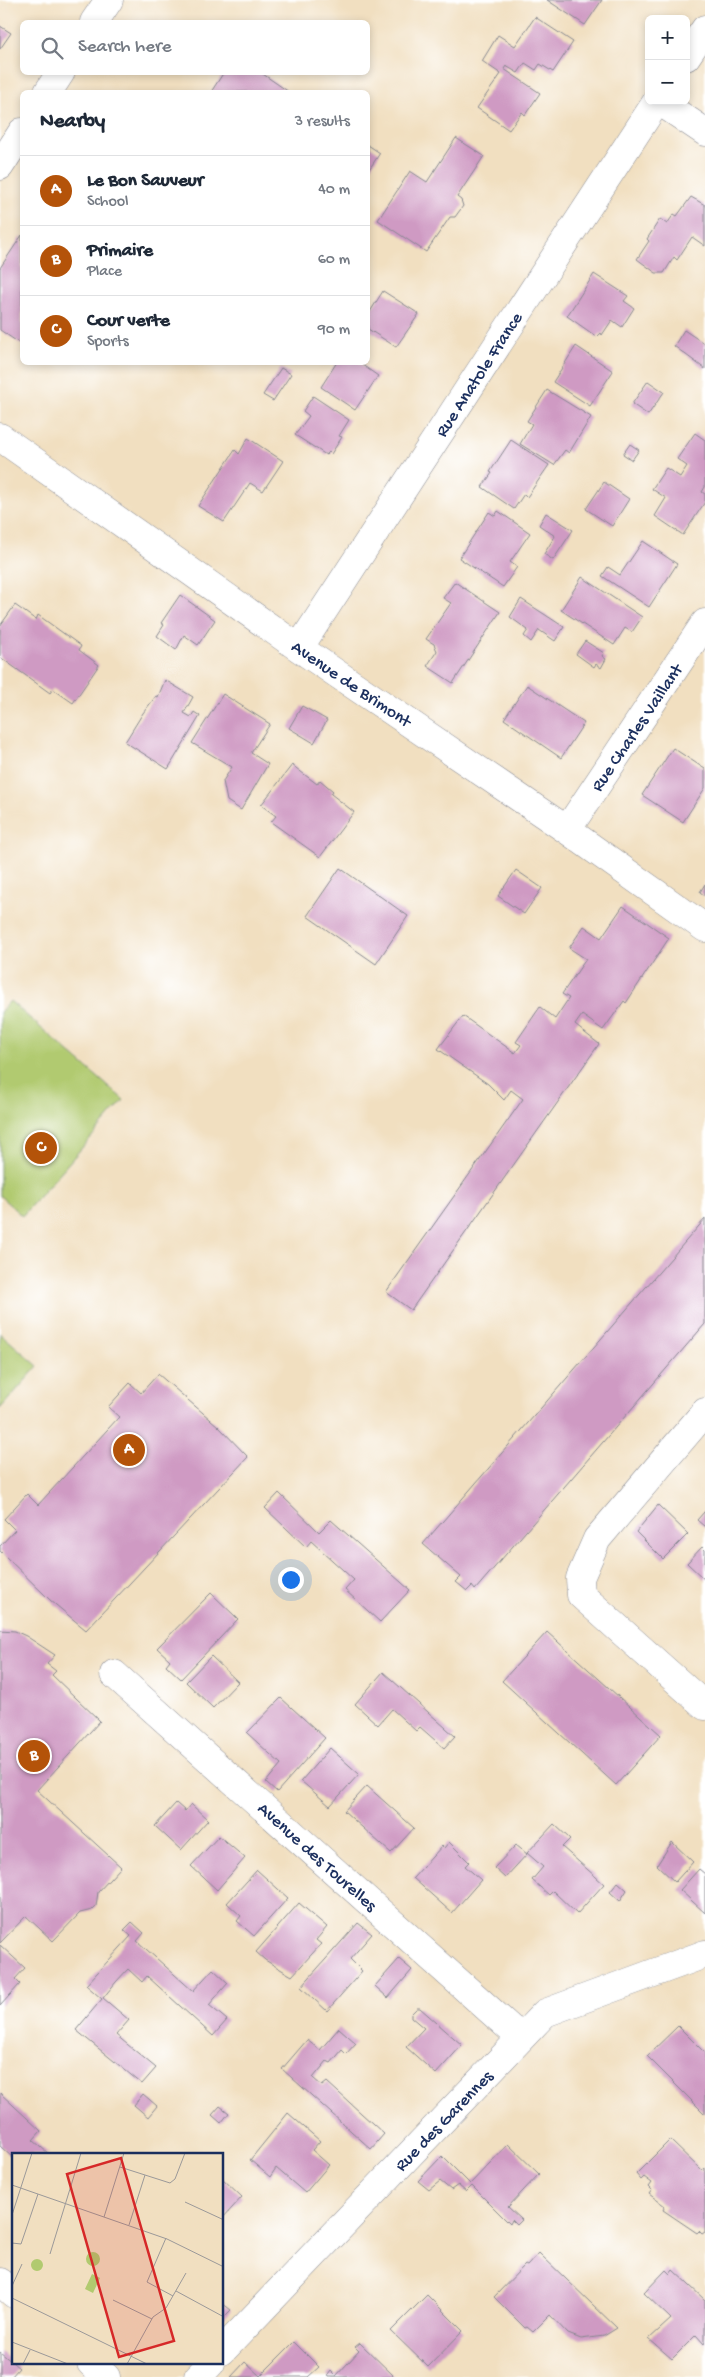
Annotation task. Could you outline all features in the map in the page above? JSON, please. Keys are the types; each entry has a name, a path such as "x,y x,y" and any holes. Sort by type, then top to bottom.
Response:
{"street":[{"path":"95,20 108,0"},
{"path":"690,51 705,29"},
{"path":"49,90 59,75"},
{"name":"Rue Anatole France","path":"299,648 655,105"},
{"path":"664,105 705,132"},
{"path":"0,166 20,135"},
{"name":"Avenue de Brimont","path":"0,437 299,648 567,830 705,928"},
{"name":"Rue Charles Vaillant","path":"567,830 705,624"},
{"path":"705,1412 596,1539 580,1578 581,1595 705,1706"},
{"name":"Avenue des Tourelles","path":"114,1674 521,2038"},
{"name":"Rue des Garennes","path":"224,2349 545,2013 705,1954"},
{"path":"0,2282 12,2292"},
{"path":"92,2364 106,2377"},
{"path":"198,2377 210,2364"}],"green space":[{"path":"10,1001 124,1100 22,1216 0,1196 0,1012"},
{"path":"0,1333 38,1366 0,1409"}],"building":[{"path":"547,0 602,0 585,25"},
{"path":"535,17 573,42 553,72 540,64 536,70 525,63 518,73 506,66 504,69 540,93 525,115 522,112 509,130 477,108 501,74 482,61 498,35 515,46"},
{"path":"0,26 11,33 0,49"},
{"path":"222,75 264,75 286,90 212,90"},
{"path":"456,138 484,156 457,197 461,200 463,206 455,217 450,217 426,252 378,220 410,171 427,182"},
{"path":"370,146 380,153 370,168"},
{"path":"691,197 705,205 705,246 692,237 677,260 674,257 664,273 656,273 637,259 660,219 667,224 674,214 677,216"},
{"path":"20,238 20,344 0,330 0,268"},
{"path":"594,274 628,296 624,301 634,308 622,327 612,320 602,335 601,333 597,337 567,316"},
{"path":"383,291 419,314 396,347 370,330 370,312"},
{"path":"684,330 705,344 705,369 674,346"},
{"path":"576,346 613,371 590,406 553,382"},
{"path":"335,365 362,365 378,376 355,410 321,387"},
{"path":"281,368 291,374 273,401 263,395"},
{"path":"648,381 664,392 648,415 632,404"},
{"path":"547,390 591,417 569,453 565,450 554,465 520,444 532,424 527,421"},
{"path":"313,396 349,420 339,436 342,437 331,454 329,452 326,455 295,435 309,416 303,411"},
{"path":"695,433 705,440 705,487 702,492 705,494 705,502 683,535 655,516 666,498 652,489 666,468 680,477 687,466 677,459"},
{"path":"248,438 283,461 263,491 250,483 224,522 198,506 235,450 239,454"},
{"path":"511,440 549,465 527,497 524,494 514,509 482,487"},
{"path":"630,444 639,450 632,460 623,454"},
{"path":"604,482 629,499 612,526 586,509"},
{"path":"498,511 530,533 510,562 517,567 503,587 459,558 489,512 495,516"},
{"path":"546,513 573,530 553,560 544,554 555,536 539,525"},
{"path":"643,541 677,564 649,607 602,576 608,567 620,575"},
{"path":"582,577 642,617 632,632 625,628 614,645 561,610"},
{"path":"455,582 500,612 453,683 427,666 437,651 434,644 426,639 451,603 443,598"},
{"path":"180,595 215,620 198,645 184,635 176,650 157,636 164,625 161,623"},
{"path":"521,599 564,627 555,641 539,630 531,642 524,636 528,630 510,617"},
{"path":"15,605 36,620 38,615 81,646 79,650 99,665 73,703 53,689 50,693 0,657 0,626"},
{"path":"585,641 604,653 602,656 606,659 601,668 596,664 594,667 576,654"},
{"path":"165,680 193,697 184,713 191,717 194,712 200,716 168,769 125,742 143,713 156,696 158,697"},
{"path":"527,685 584,723 561,758 504,719"},
{"path":"223,694 270,724 251,753 268,764 241,810 227,801 223,781 232,767 192,743"},
{"path":"302,706 327,720 314,743 289,728"},
{"path":"673,748 705,769 705,788 683,822 642,795"},
{"path":"292,765 317,784 320,780 333,791 331,794 354,812 320,857 271,822 276,816 261,805"},
{"path":"340,868 408,916 376,964 307,916"},
{"path":"516,870 542,888 524,914 498,896"},
{"path":"705,884 705,896 700,892"},
{"path":"623,906 669,938 626,1003 624,1001 603,1030 582,1015 575,1025 599,1044 411,1310 386,1292 523,1099 511,1090 504,1100 488,1084 438,1049 463,1016 515,1053 521,1045 516,1042 540,1007 555,1019 569,998 562,994 586,959 569,948 584,926 601,938"},
{"path":"705,1219 705,1324 475,1590 472,1586 467,1591 456,1582 461,1577 423,1544"},
{"path":"158,1374 218,1426 248,1457 86,1630 50,1600 0,1551 0,1546 15,1530 4,1519 27,1494 38,1505 119,1417 108,1407 130,1383 141,1393"},
{"path":"279,1493 319,1532 331,1520 410,1590 380,1622 345,1590 354,1580 311,1541 306,1547 265,1508"},
{"path":"658,1505 688,1534 663,1559 636,1532"},
{"path":"705,1511 705,1527 697,1520"},
{"path":"702,1547 705,1550 705,1580 687,1563"},
{"path":"211,1593 238,1619 181,1679 166,1665 170,1660 157,1648"},
{"path":"0,1630 15,1631 26,1636 55,1655 47,1664 56,1671 52,1675 100,1721 37,1790 121,1867 98,1892 96,1906 92,1910 80,1913 53,1941 26,1916 0,1943"},
{"path":"547,1632 661,1735 616,1785 502,1681"},
{"path":"211,1656 238,1682 213,1708 186,1682"},
{"path":"383,1672 455,1736 444,1748 420,1727 416,1731 392,1709 378,1725 355,1704"},
{"path":"281,1698 325,1738 277,1792 266,1782 281,1764 247,1733"},
{"path":"330,1748 359,1774 330,1806 301,1781"},
{"path":"367,1786 414,1828 391,1853 344,1811"},
{"path":"176,1803 185,1811 191,1804 208,1820 181,1850 155,1826"},
{"path":"554,1824 570,1839 562,1847 604,1884 577,1914 553,1891 549,1895 532,1880 543,1867 527,1853"},
{"path":"219,1836 245,1858 217,1890 191,1866"},
{"path":"449,1842 469,1862 465,1866 481,1880 452,1913 413,1878 442,1846 444,1848"},
{"path":"672,1842 693,1862 675,1882 657,1865"},
{"path":"516,1845 527,1854 505,1878 494,1868"},
{"path":"699,1869 705,1874 705,1913 680,1890"},
{"path":"257,1870 288,1898 254,1936 237,1921 241,1916 227,1903"},
{"path":"618,1882 627,1890 620,1901 610,1892"},
{"path":"299,1903 327,1927 316,1940 321,1944 292,1976 265,1960 256,1952"},
{"path":"132,1922 144,1933 137,1941 193,1991 213,1969 228,1983 209,2005 227,2020 213,2036 147,1976 142,1982 128,1969 116,1982 103,1998 129,2020 116,2035 156,2068 142,2084 76,2030 102,1999 86,1985 131,1936 124,1930"},
{"path":"358,1923 372,1934 350,1959 362,1971 327,2011 301,1987"},
{"path":"0,1945 25,1968 15,1979 20,1984 0,2006"},
{"path":"399,1959 412,1970 388,1998 375,1986"},
{"path":"417,2008 420,2008 462,2045 436,2074 406,2047 424,2028 411,2017 411,2014"},
{"path":"678,2026 705,2053 705,2114 647,2056"},
{"path":"339,2028 356,2043 346,2054 342,2050 331,2063 327,2061 313,2078 322,2086 327,2082 384,2134 371,2149 282,2069 307,2040 320,2050"},
{"path":"0,2093 41,2131 33,2140 48,2153 12,2153 12,2157 0,2146"},
{"path":"143,2094 157,2106 148,2117 134,2105"},
{"path":"220,2106 229,2113 221,2123 212,2115"},
{"path":"288,2113 320,2141 312,2150 329,2165 305,2193 276,2168 270,2177 250,2160"},
{"path":"670,2140 702,2171 705,2168 705,2232 702,2234 699,2231 697,2233 663,2210 665,2206 649,2194 652,2190 649,2187 652,2183 644,2177 641,2180 636,2174"},
{"path":"508,2144 539,2174 508,2207 522,2220 517,2225 512,2220 510,2224 472,2186 466,2192 458,2185 451,2190 440,2181 429,2190 418,2181 442,2156 470,2184"},
{"path":"224,2180 242,2197 224,2217"},
{"path":"539,2253 617,2328 604,2336 581,2339 568,2334 550,2315 533,2332 527,2327 525,2328 494,2297"},
{"path":"666,2270 670,2274 673,2270 705,2300 704,2344 696,2335 672,2359 649,2339 671,2319 644,2293"},
{"path":"427,2295 463,2331 428,2367 391,2331"},
{"path":"224,2305 231,2310 224,2317"},
{"path":"294,2342 319,2367 308,2377 231,2377 245,2362 260,2376"},
{"path":"360,2343 395,2377 329,2377 328,2375 331,2371 336,2376 359,2351 355,2347"},
{"path":"0,2352 19,2368 11,2377 0,2377"}],"place":[{"name":"Cour verte","path":"41,1148"},
{"name":"Le Bon Sauveur","path":"129,1450"},
{"name":"Primaire","path":"34,1756"}]}
